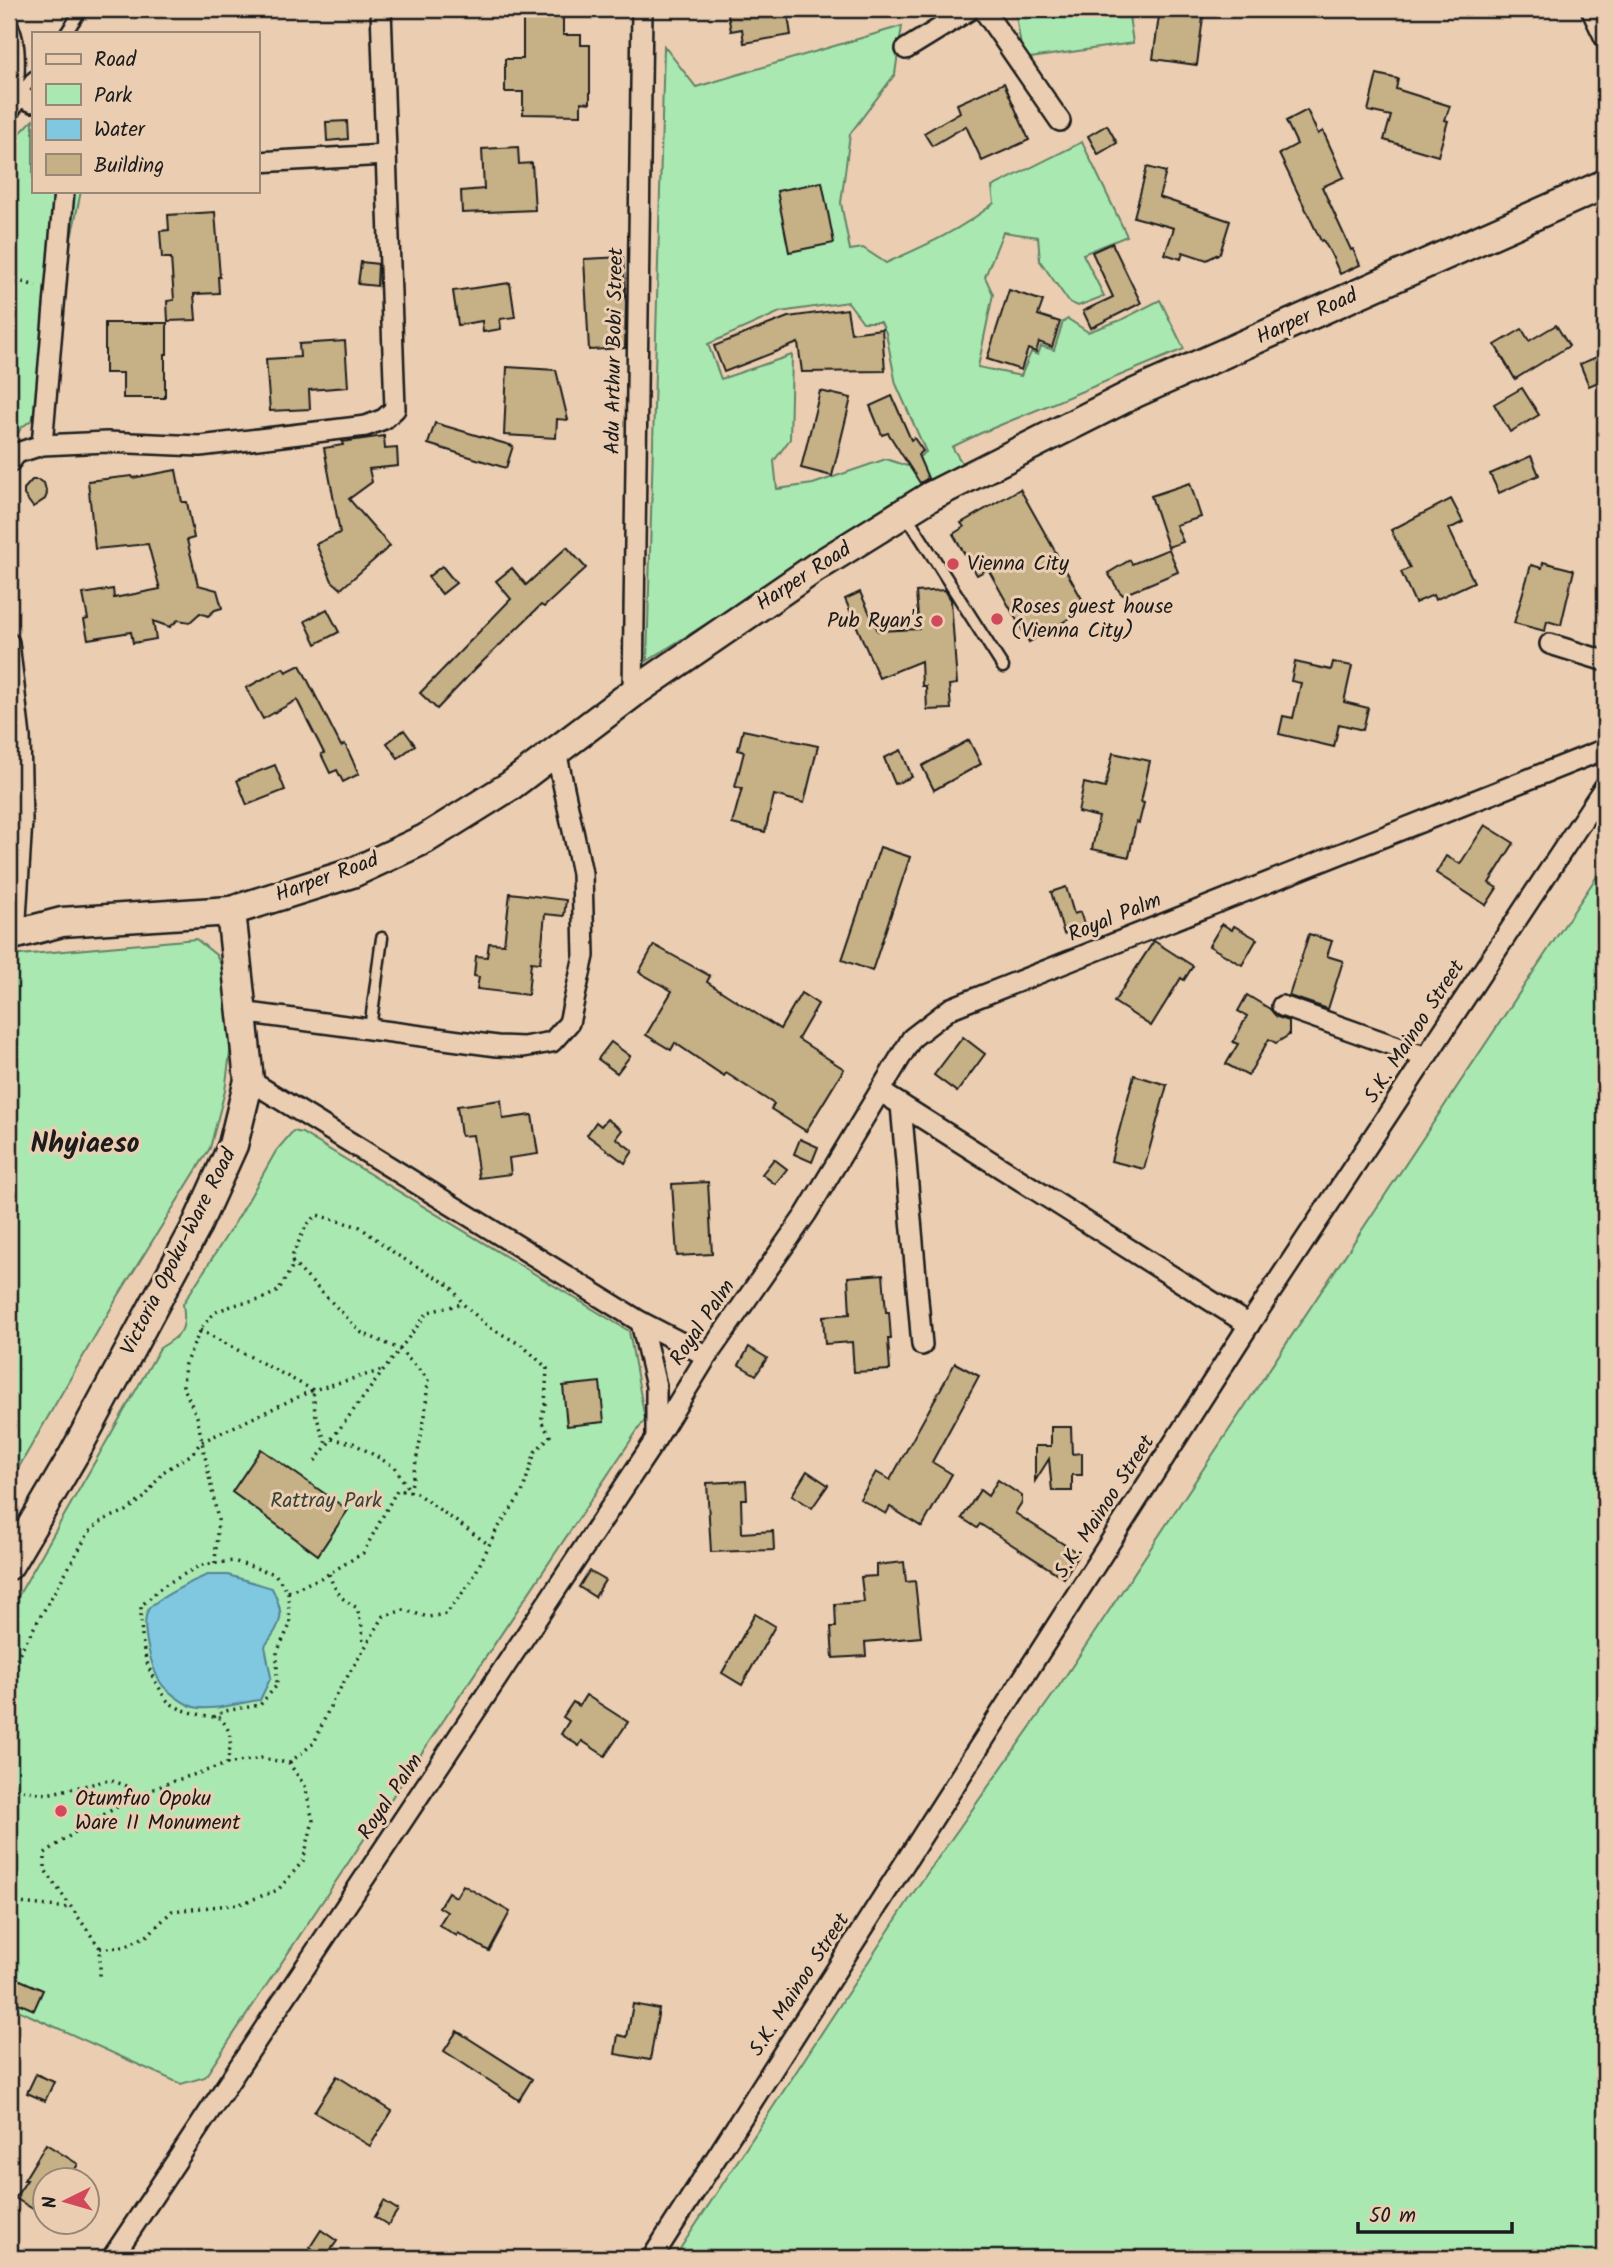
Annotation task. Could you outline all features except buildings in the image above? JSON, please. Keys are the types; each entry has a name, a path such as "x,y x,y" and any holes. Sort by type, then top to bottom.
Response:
{"main road":[{"name":"Harper Road","path":"12,936 62,922 231,911 352,873 425,839 510,786 633,693 815,568 931,496 1135,393 1605,184"},
{"name":"Victoria Opoku-Ware Road","path":"9,1565 74,1454 195,1229 233,1145 249,1080 231,911"}],"street":[{"path":"9,463 17,453 42,445 107,442 200,446 366,426 384,419 395,409 381,9"},
{"name":"Adu Arthur Bobi Street","path":"633,693 642,9"},
{"path":"906,49 971,9"},
{"path":"983,9 1060,121"},
{"path":"1591,9 1605,38"},
{"path":"259,162 386,155"},
{"path":"42,445 64,192"},
{"path":"9,643 20,737 22,792 12,936"},
{"path":"1550,644 1605,661"},
{"name":"Royal Palm","path":"112,2258 656,1439 707,1356 806,1214 912,1038 951,1008 1605,749"},
{"path":"242,1012 523,1047 552,1042 569,1023 584,956 582,873 556,751"},
{"name":"S.K. Mainoo Street","path":"652,2258 1249,1325 1605,786"},
{"path":"1282,1006 1426,1057"},
{"path":"249,1080 641,1322 707,1356"},
{"path":"880,1092 1249,1325"},
{"path":"901,1105 922,1345"},
{"path":"641,1322 656,1386 656,1439"}],"lane":[{"path":"67,32 82,9"},
{"path":"11,25 18,45 20,103"},
{"path":"20,103 32,79"},
{"path":"904,513 1003,667"},
{"path":"370,1029 382,938"}],"path":[{"path":"9,278 55,291"},
{"path":"215,1563 218,1520 213,1486 197,1417 183,1386 185,1364 200,1330 215,1312 260,1300 278,1291 291,1269 293,1254 306,1226 317,1215 360,1227 397,1255 451,1286 463,1304 489,1327 523,1346 547,1368 541,1422 550,1436 535,1451 522,1493 489,1545 471,1582 446,1614 428,1616 404,1610 384,1616 332,1702 314,1743 289,1763"},
{"path":"292,1262 362,1333 399,1349 428,1379 425,1416 410,1492"},
{"path":"316,1461 428,1312 463,1304"},
{"path":"200,1330 313,1390"},
{"path":"9,1671 89,1532 103,1520 126,1511 145,1497 163,1472 192,1454 201,1442 313,1390 383,1370"},
{"path":"313,1390 315,1413 327,1446"},
{"path":"332,1439 354,1443 395,1467 410,1492"},
{"path":"288,1592 363,1553 397,1490 416,1493 489,1545"},
{"path":"214,1717 225,1711 260,1705 277,1685 277,1652 289,1625 288,1592 275,1574 233,1561 201,1565 163,1586 141,1605 141,1639 149,1673 169,1703 198,1715 214,1717 220,1717 229,1727 230,1749 227,1764"},
{"path":"329,1573 332,1585 342,1598 357,1608 363,1647"},
{"path":"100,1948 124,1947 148,1936 172,1912 240,1904 278,1890 303,1861 313,1821 305,1786 289,1763 261,1758 227,1764 171,1782 132,1798 45,1853 45,1870 100,1948 100,1977"},
{"path":"9,1788 47,1794 110,1780 127,1786 132,1798"},
{"path":"9,1902 71,1908"}],"green space":[{"path":"1015,9 1128,9 1133,43 1023,59"},
{"path":"902,26 895,74 850,134 841,203 850,250 863,248 886,263 914,250 955,229 994,203 992,187 1082,142 1127,236 1083,254 1104,296 1078,306 1069,302 1040,261 1038,237 1003,232 985,277 993,294 978,367 1021,376 1031,352 1038,355 1041,346 1054,350 1063,322 1068,319 1088,332 1121,320 1160,300 1184,349 952,447 962,463 647,661 664,46 696,87","holes":["848,302 863,322 881,322 886,333 896,384 926,452 907,466 886,459 813,484 777,489 774,461 790,439 792,355 721,379 708,344 780,312"]},
{"path":"32,121 32,192 81,192 59,297 46,409 21,428 9,450 9,148"},
{"path":"1605,864 1605,2258 674,2258 914,1892 1057,1689"},
{"path":"196,939 216,955 226,975 231,1045 225,1091 210,1148 117,1298 9,1484 9,956"},
{"name":"Rattray Park","path":"293,1131 302,1133 629,1331 645,1419 205,2077 181,2084 9,2006 9,1612 160,1348 181,1331 184,1320 183,1304 241,1213 276,1151"}],"water":[{"path":"208,1575 228,1575 272,1588 279,1605 280,1618 276,1630 265,1646 271,1677 260,1700 216,1708 198,1708 177,1698 164,1687 155,1672 146,1638 148,1610 166,1596"}],"place":[{"name":"Vienna City","path":"953,564"},
{"name":"Roses guest house (Vienna City)","path":"997,619"},
{"name":"Pub Ryan's","path":"937,621"},
{"name":"Otumfuo Opoku Ware II Monument","path":"61,1811"}],"district":[{"name":"Nhyiaeso","path":"85,1144"}]}
